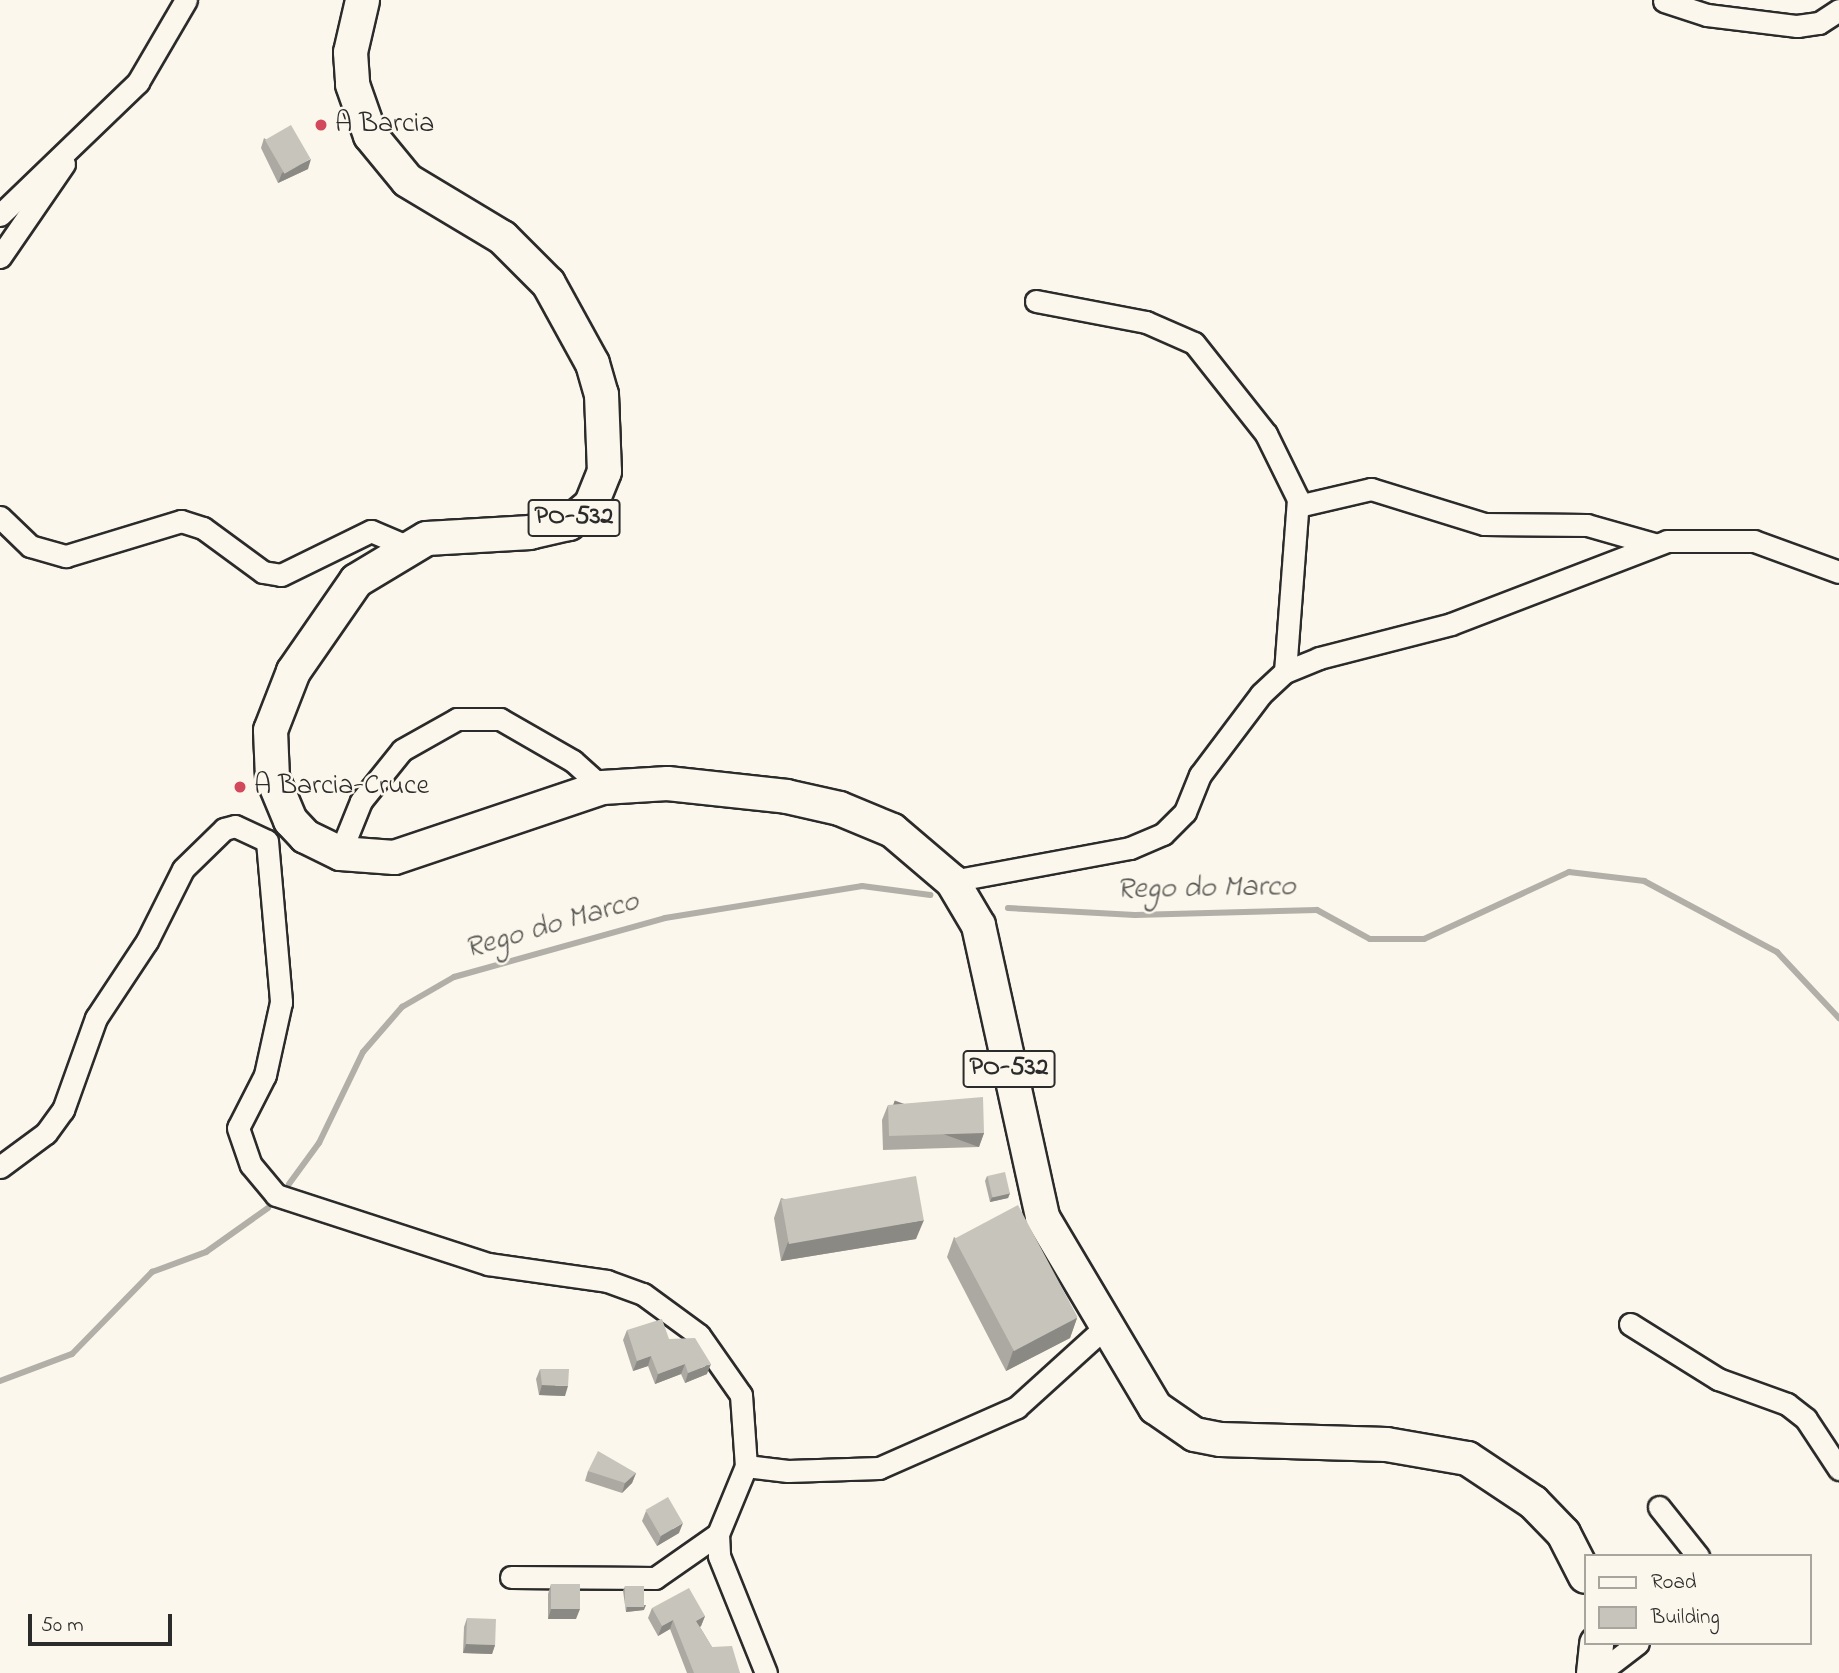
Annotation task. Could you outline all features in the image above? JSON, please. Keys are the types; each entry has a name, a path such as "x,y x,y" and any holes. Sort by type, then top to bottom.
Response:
{"main road":[{"name":"PO-532","path":"362,0 350,52 352,84 370,135 407,180 475,219 526,258 568,312 601,394 604,471 599,490 580,514 550,529 458,533 407,546 380,560 335,604 293,671 270,730 272,777 280,802 305,836 340,853 394,857 432,847 602,787 735,788 839,808 917,846 952,881 988,957 1042,1217 1135,1382 1173,1424 1220,1439 1386,1444 1467,1458 1540,1510 1563,1533 1584,1574"},
{"path":"1593,1673 1596,1645"}],"street":[{"path":"0,215 65,157 138,82 186,0"},
{"path":"1664,1 1707,15 1797,26 1819,23 1839,10"},
{"path":"0,257 61,176 65,157"},
{"path":"1035,301 1146,322 1194,343 1266,434 1286,466 1298,506 1285,672"},
{"path":"1298,506 1371,489 1484,524 1587,524 1654,544"},
{"path":"0,517 30,546 66,556 181,522 202,528 264,572 281,575 371,531 407,546"},
{"path":"952,881 1130,848 1163,834 1185,812 1231,732 1285,672 1546,592 1654,544 1713,537 1754,541 1839,572"},
{"path":"340,853 361,801 402,750 457,719 500,719 573,761 602,787"},
{"path":"0,1167 46,1133 63,1110 96,1017 147,941 183,869 223,829 251,831 267,841 282,968 274,1043 238,1128 243,1150 265,1185 286,1199 488,1264 572,1272 643,1294 699,1335 727,1369 741,1395 746,1466 718,1534 655,1577 511,1577"},
{"path":"1630,1324 1718,1380 1787,1404 1806,1419 1839,1469"},
{"path":"746,1466 788,1471 879,1468 1017,1407 1103,1329"},
{"path":"1658,1507 1696,1554"},
{"path":"718,1534 726,1574 766,1673"},
{"path":"1599,1673 1635,1645"}],"building":[{"path":"291,125 310,159 285,174 265,140"},
{"path":"983,1097 984,1133 889,1136 888,1105"},
{"path":"1005,1172 1010,1193 992,1197 987,1176"},
{"path":"916,1176 924,1220 789,1244 781,1200"},
{"path":"1018,1205 1078,1317 1014,1351 954,1239"},
{"path":"662,1319 669,1339 695,1338 711,1364 688,1373 685,1364 658,1374 651,1356 637,1361 627,1330"},
{"path":"540,1369 569,1369 568,1386 542,1385"},
{"path":"598,1451 636,1473 625,1483 588,1471"},
{"path":"668,1497 683,1523 660,1536 645,1510"},
{"path":"551,1584 580,1584 580,1609 551,1609"},
{"path":"625,1586 644,1586 644,1607 625,1607"},
{"path":"689,1588 705,1616 696,1621 712,1647 732,1646 740,1673 694,1673 673,1620 662,1626 652,1608"},
{"path":"467,1618 496,1619 495,1645 466,1644"}],"waterway":[{"name":"Rego do Marco","path":"1008,908 1135,915 1317,910 1370,939 1424,939 1569,872 1644,881 1777,952 1839,1018"},
{"name":"Rego do Marco","path":"289,1184 319,1143 363,1052 402,1007 454,977 665,918 862,886 930,895"},
{"name":"Rego do Marco","path":"0,1381 72,1354 152,1272 206,1252 268,1208"}],"place":[{"name":"A Barcia","path":"321,125"},
{"name":"A Barcia-Cruce","path":"240,787"}]}
